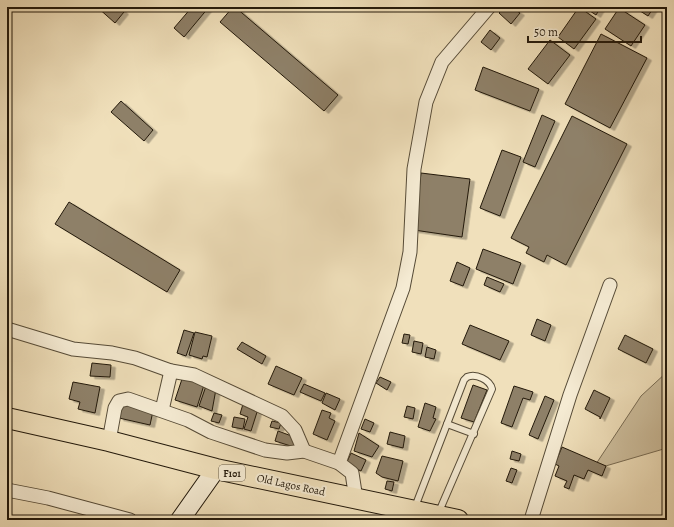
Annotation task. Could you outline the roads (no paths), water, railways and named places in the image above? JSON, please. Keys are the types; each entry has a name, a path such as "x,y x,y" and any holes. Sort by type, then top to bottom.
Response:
{"main road":[{"name":"Old Lagos Road","path":"7,418 109,441 216,470 458,520"}],"street":[{"path":"339,462 403,288 410,252 414,169 426,102 442,62 489,7"},
{"path":"531,520 570,395 610,285"},
{"path":"7,330 37,340 73,348 112,353 135,358 171,371 194,375 282,416 296,430 304,451"},
{"path":"162,410 171,371"},
{"path":"109,441 115,408 120,401 128,399 162,410 211,432 265,450 287,453 304,451 339,462 352,473 356,499"},
{"path":"180,520 216,470"},
{"path":"7,490 48,498 130,520"}],"lane":[{"path":"414,510 464,380 467,376 474,375 486,380 492,389 438,515"},
{"path":"447,424 474,434"}]}
